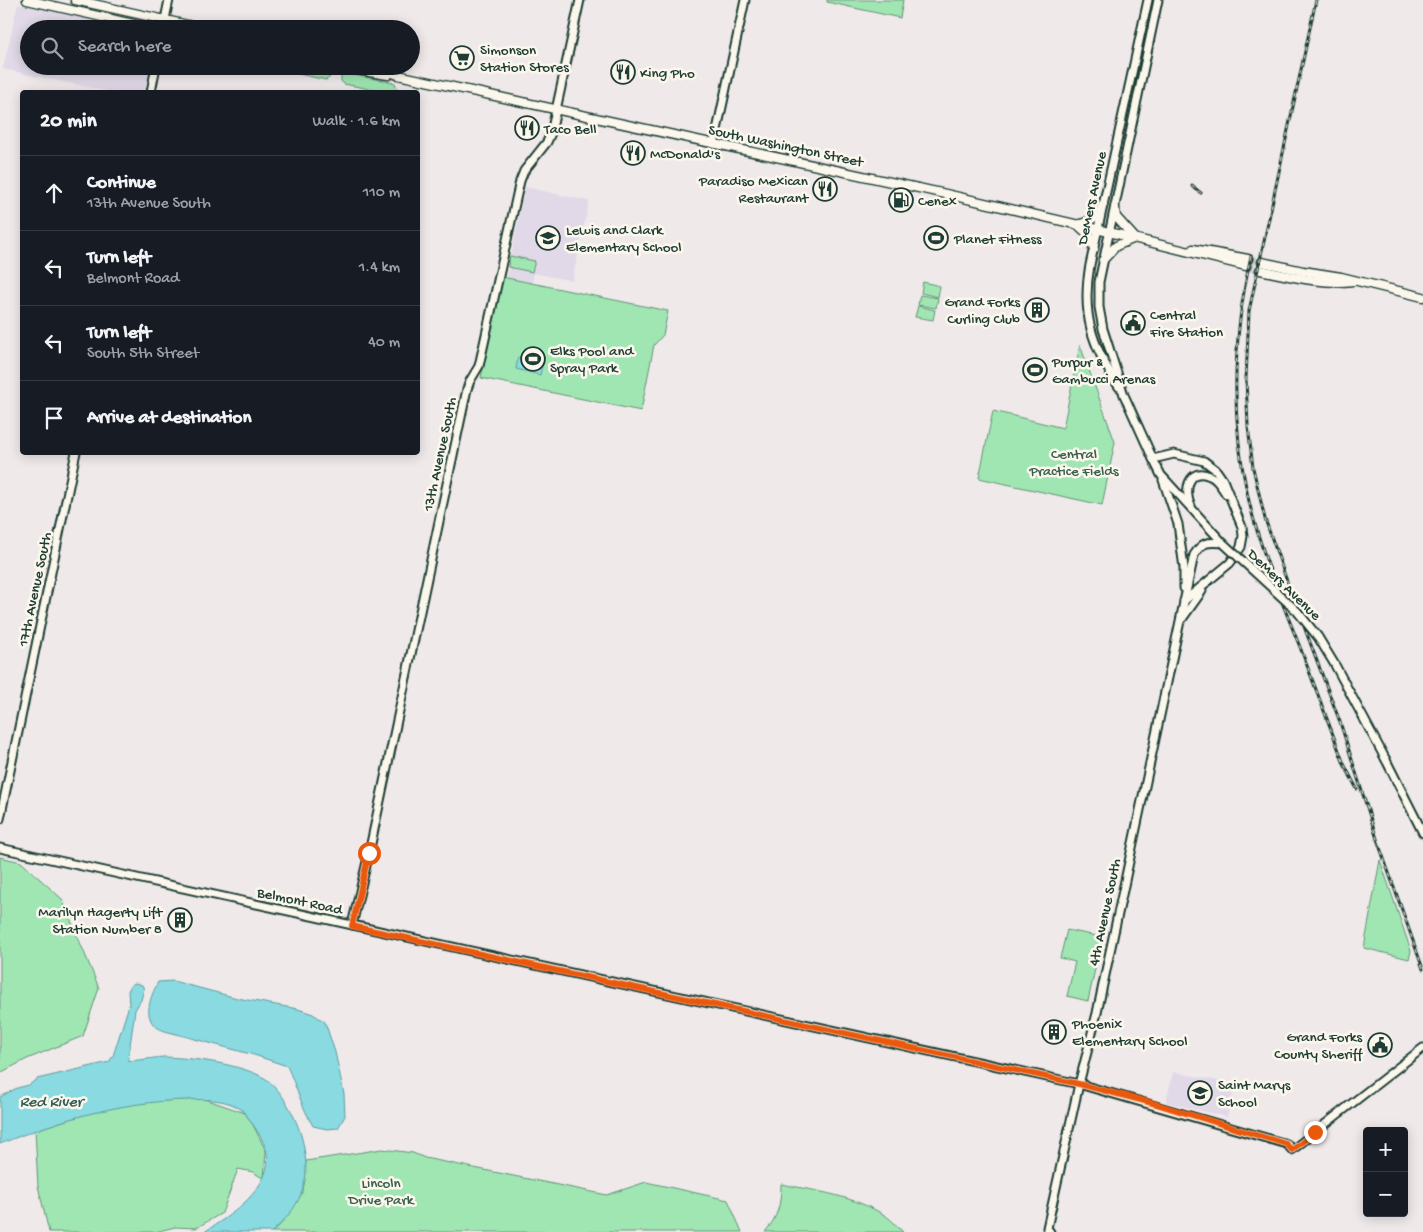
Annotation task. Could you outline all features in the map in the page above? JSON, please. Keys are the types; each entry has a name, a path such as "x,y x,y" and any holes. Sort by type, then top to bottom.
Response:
{"main road":[{"path":"27,0 115,20"},
{"path":"75,0 165,20"},
{"name":"South Washington Street","path":"398,75 1077,224 1167,246 1218,253 1247,263"},
{"path":"1077,224 1090,221 1099,213 1103,204"},
{"path":"1103,260 1116,246 1135,238 1116,217 1115,208"},
{"path":"1077,224 1089,235 1094,249"},
{"path":"1261,266 1341,276 1423,297"}],"street":[{"path":"165,20 169,0"},
{"name":"13th Avenue South","path":"352,926 467,389 478,366 520,180 524,171 550,138 580,0"},
{"path":"714,144 745,0"},
{"name":"DeMers Avenue","path":"1124,395 1107,369 1095,344 1089,327 1086,294 1103,204 1148,0"},
{"name":"DeMers Avenue","path":"1158,0 1144,74 1103,260 1098,295 1100,317 1124,395 1161,474 1222,543 1297,611 1318,637 1386,760 1423,834"},
{"path":"1132,72 1144,74"},
{"path":"151,90 154,75"},
{"path":"1095,344 1107,340"},
{"path":"1153,459 1174,454 1204,461 1216,470 1223,480 1242,527 1241,547 1230,563 1184,602"},
{"name":"17th Avenue South","path":"0,818 75,455"},
{"path":"1161,474 1178,524 1184,568 1184,602"},
{"path":"1195,513 1189,501 1187,487 1190,479 1203,474 1217,480 1236,509"},
{"path":"1184,602 1194,555 1199,546 1205,543 1222,543"},
{"path":"1180,623 1213,577"},
{"name":"4th Avenue South","path":"1049,1230 1184,602"},
{"name":"Belmont Road","path":"0,848 1079,1084 1156,1104 1286,1144 1292,1150 1423,1048"}],"shaded area":[{"path":"18,4 90,20 20,20 20,73 3,69"},
{"path":"31,75 148,75 145,90 102,90"},
{"name":"Lewis and Clark Elementary School","path":"525,187 589,201 572,281 534,273 522,328 498,322"},
{"name":"Saint Marys School","path":"1173,1072 1235,1084 1227,1117 1166,1102"}],"green space":[{"path":"827,0 903,0 900,18 827,2"},
{"path":"303,75 329,75 330,77 326,80"},
{"path":"356,75 395,83 398,90 375,90 344,84 341,81 341,76"},
{"path":"510,256 535,261 532,272 508,267"},
{"path":"502,277 668,311 663,335 654,345 641,411 481,378"},
{"path":"923,282 940,286 938,297 921,293"},
{"path":"920,295 938,298 936,308 918,305"},
{"path":"918,306 935,310 933,320 915,317"},
{"name":"Central Practice Fields","path":"1080,345 1115,442 1102,505 979,478 993,411 1063,428"},
{"path":"0,857 21,862 62,899 99,988 83,1036 27,1059 0,1073"},
{"path":"1380,860 1411,951 1409,959 1364,948"},
{"path":"1067,930 1102,937 1088,1001 1067,996 1075,962 1060,958"},
{"path":"205,1099 245,1113 266,1151 264,1179 253,1172 238,1169 222,1213 196,1228 175,1227 155,1232 49,1232 38,1186 35,1130 88,1113 121,1106"},
{"name":"Lincoln Drive Park","path":"382,1149 413,1153 425,1158 607,1195 646,1182 728,1200 742,1232 272,1232 280,1225 303,1192 306,1161"},
{"path":"781,1184 835,1195 874,1209 886,1216 903,1232 765,1232 778,1210"}],"water":[{"path":"518,357 543,362 540,375 516,369"},
{"path":"173,981 237,998 298,1009 313,1014 325,1022 335,1052 344,1094 345,1116 338,1128 327,1129 313,1126 287,1066 165,1031 154,1025 149,1015 153,992 158,982"},
{"name":"Red River","path":"135,983 142,985 144,989 141,1000 135,1010 128,1060 165,1057 203,1060 244,1069 266,1079 273,1085 291,1110 302,1139 306,1173 301,1195 296,1205 272,1232 204,1232 226,1218 248,1200 257,1189 267,1166 266,1148 261,1137 245,1113 232,1104 217,1100 186,1100 162,1101 114,1108 68,1120 0,1144 0,1097 17,1088 29,1085 37,1079 109,1062 113,1056 129,1005 128,991 131,985"}],"tunnel":[{"path":"1248,259 1262,262"},
{"path":"1246,266 1260,270"}],"railway":[{"path":"1316,0 1249,311 1246,379 1248,426 1253,468 1265,519 1340,722 1378,842 1423,969"},
{"path":"1192,186 1201,193"},
{"path":"1251,256 1240,316 1237,346 1236,406 1242,467 1248,497 1264,554 1344,764 1357,789"}],"place":[{"name":"Simonson Station Stores","path":"462,58"},
{"name":"King Pho","path":"623,72"},
{"name":"Taco Bell","path":"527,128"},
{"name":"McDonald's","path":"633,153"},
{"name":"Paradiso Mexican Restaurant","path":"825,189"},
{"name":"Cenex","path":"901,200"},
{"name":"Lewis and Clark Elementary School","path":"548,238"},
{"name":"Planet Fitness","path":"936,238"},
{"name":"Grand Forks Curling Club","path":"1037,310"},
{"name":"Central Fire Station","path":"1133,323"},
{"name":"Elks Pool and Spray Park","path":"533,359"},
{"name":"Purpur & Gambucci Arenas","path":"1035,370"},
{"name":"Marilyn Hagerty Lift Station Number 8","path":"180,920"},
{"name":"Phoenix Elementary School","path":"1054,1032"},
{"name":"Grand Forks County Sheriff","path":"1380,1045"},
{"name":"Saint Marys School","path":"1200,1093"}],"route":[{"path":"369,853 352,926 1079,1084 1233,1127 1286,1144 1292,1150 1315,1132"}]}
